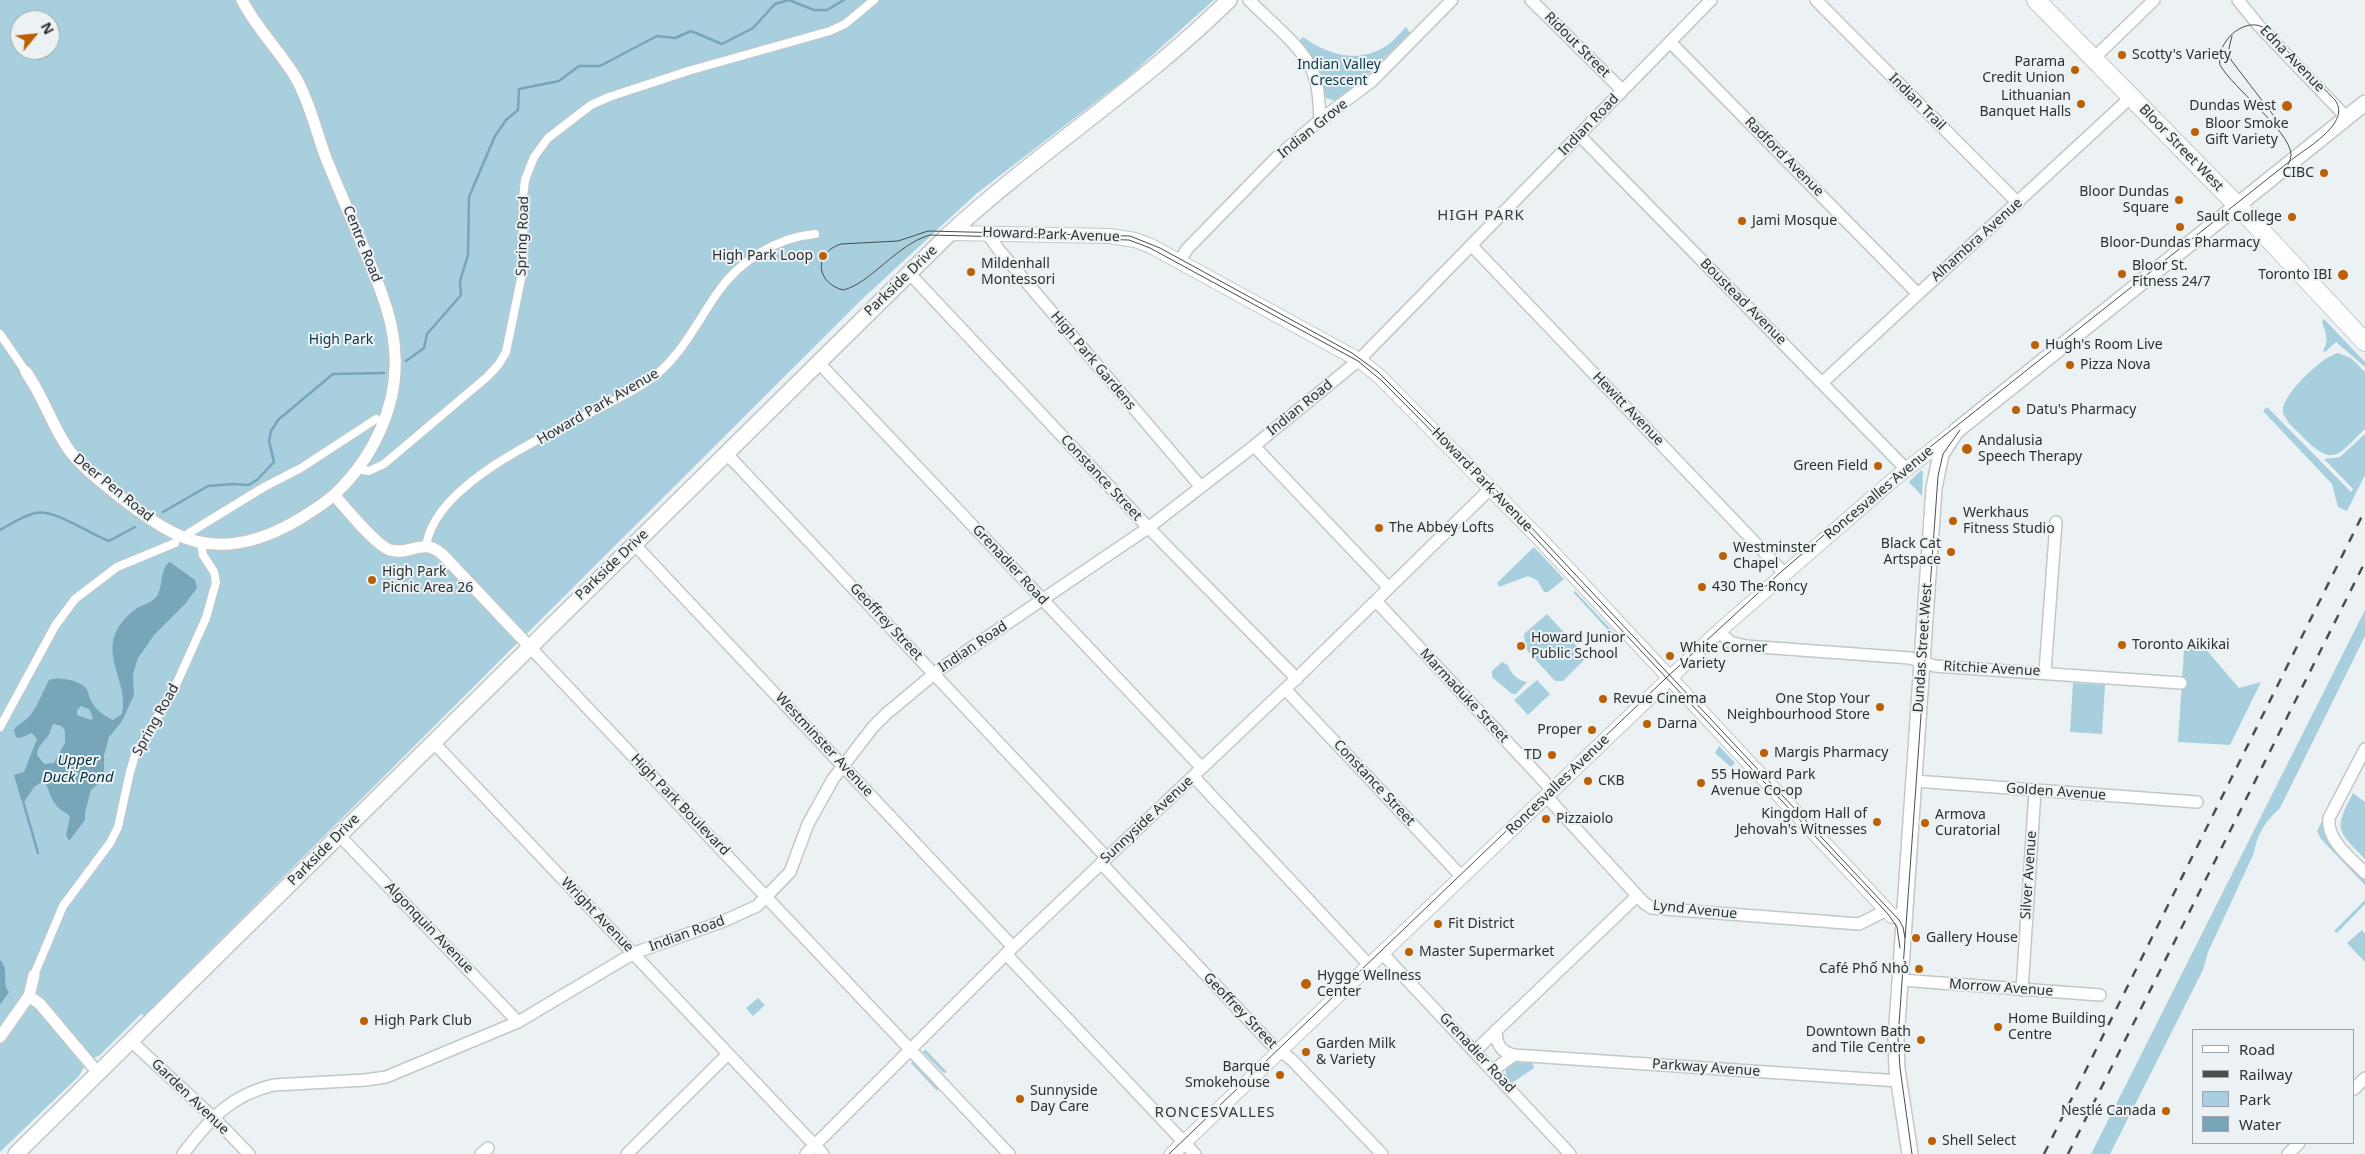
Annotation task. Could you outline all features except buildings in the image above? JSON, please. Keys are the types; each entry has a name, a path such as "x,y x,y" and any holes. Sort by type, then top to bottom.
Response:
{"main road":[{"name":"Parkside Drive","path":"16,1154 951,233 989,198 1186,42 1229,0"},
{"name":"Bloor Street West","path":"2036,0 2238,206 2365,342"},
{"name":"Dundas Street West","path":"1910,1154 1899,1081 1896,1039 1936,472 1943,449 1956,431 2365,103"}],"street":[{"name":"Centre Road","path":"242,0 290,68 304,94 325,155 388,311 395,354 394,382 381,430 357,470 334,495"},
{"name":"Spring Road","path":"357,470 369,471 384,464 487,377 499,364 506,352 523,269 523,198 525,180 534,157 548,138 590,105 609,96 688,71 830,31 845,24 874,0"},
{"path":"1249,0 1298,50 1311,68 1319,95 1320,120"},
{"name":"Indian Grove","path":"1179,262 1187,249 1276,158 1320,120 1372,81 1452,0"},
{"name":"Ridout Street","path":"1531,0 1622,90"},
{"name":"Indian Road","path":"184,1154 212,1117 236,1100 266,1087 386,1077 518,1022 634,953 747,912 790,872 815,810 842,765 886,714 934,674 1148,528 1254,446 1359,360 1711,0"},
{"name":"Indian Trail","path":"1816,0 2018,203"},
{"path":"2093,59 2154,0"},
{"name":"Edna Avenue","path":"2238,0 2259,26 2346,118"},
{"name":"Radford Avenue","path":"1670,42 1918,294"},
{"name":"Alhambra Avenue","path":"1823,382 2131,97"},
{"name":"Boustead Avenue","path":"1579,135 1823,382 1906,469"},
{"name":"Howard Park Avenue","path":"951,233 1122,237 1151,246 1359,360 1386,382 1491,488 1892,916 1904,916"},
{"name":"High Park Gardens","path":"987,233 1005,257 1201,487"},
{"name":"Howard Park Avenue","path":"426,546 433,526 442,511 474,480 497,463 648,381 677,354 719,290 736,272 781,241 802,235 815,234"},
{"name":"Hewitt Avenue","path":"1472,246 1784,573"},
{"name":"Constance Street","path":"909,273 1148,528 1297,679"},
{"name":"Deer Pen Road","path":"0,334 37,388 62,439 74,457 141,512 176,534 201,545"},
{"name":"Grenadier Road","path":"818,362 1043,600 1370,965"},
{"path":"189,533 264,487 301,468 376,419"},
{"name":"Roncesvalles Avenue","path":"1172,1154 1719,631 1906,469 1956,431"},
{"path":"1254,446 1389,588"},
{"name":"Geoffrey Street","path":"726,453 934,674 1279,1051 1292,1060 1382,1154"},
{"name":"Sunnyside Avenue","path":"810,1150 1010,950 1297,679 1491,488"},
{"path":"201,545 232,545 261,538 285,527 334,495 384,547 398,551 426,546"},
{"path":"2045,672 2056,522"},
{"path":"0,727 55,626 75,599 117,567 175,543"},
{"name":"Westminster Avenue","path":"634,544 842,765 1195,1154"},
{"name":"Spring Road","path":"0,1037 29,996 34,975 63,906 110,843 118,827 135,755 175,686 206,618 216,582 214,572 203,554 201,545"},
{"name":"High Park Boulevard","path":"426,546 442,554 1009,1154"},
{"name":"Marmaduke Street","path":"1376,602 1508,743 1637,896"},
{"name":"Ritchie Avenue","path":"1719,631 1736,645 1910,658 1935,666 2045,672 2181,683"},
{"name":"Constance Street","path":"1285,690 1462,877"},
{"name":"Wright Avenue","path":"433,742 728,1054 810,1150 823,1154"},
{"path":"2365,749 2329,818 2329,824 2334,839 2365,873"},
{"name":"Golden Avenue","path":"1914,781 2197,802"},
{"name":"Silver Avenue","path":"2022,990 2035,791"},
{"name":"Algonquin Avenue","path":"339,835 518,1022"},
{"name":"Lynd Avenue","path":"1475,1051 1637,896 1652,908 1859,924 1887,910"},
{"name":"Grenadier Road","path":"1382,953 1570,1154"},
{"name":"Morrow Avenue","path":"1901,980 2100,995"},
{"path":"29,996 40,1004 98,1073"},
{"path":"1496,1030 1497,1040 1503,1050 1514,1055"},
{"name":"Garden Avenue","path":"131,1041 249,1154"},
{"path":"627,1154 728,1054"},
{"path":"1492,1070 1514,1055"},
{"name":"Parkway Avenue","path":"1514,1055 1899,1081"},
{"path":"2355,1088 2365,1078"},
{"path":"2288,1154 2299,1144"}],"green space":[{"name":"High Park","path":"0,0 1214,0 1129,76 976,194 858,303 144,1016 141,1014 99,1056 90,1061 79,1076 0,1152"},
{"name":"Indian Valley Crescent","path":"1406,27 1410,33 1364,78 1335,101 1326,98 1314,61 1298,42 1303,37 1333,53 1354,56 1365,55 1386,46"},
{"path":"2324,319 2365,362 2365,367 2336,342 2325,352 2323,350 2327,340 2322,322"},
{"path":"2338,353 2351,358 2365,372 2365,429 2341,452 2335,455 2328,455 2312,446 2291,425 2283,412 2284,405 2289,396 2304,377 2323,361"},
{"path":"2267,407 2351,492 2353,489 2324,459 2340,457 2365,434 2365,475 2347,511 2338,507 2332,484 2263,411"},
{"path":"1921,470 1923,472 1922,496 1909,482"},
{"path":"1534,547 1564,579 1548,592 1544,592 1537,580 1528,576 1499,587 1497,583"},
{"path":"1575,591 1620,639 1618,641 1573,592"},
{"path":"2365,610 2365,636 2280,808 2271,817 2260,834 2254,853 2208,952 2203,970 2110,1154 2091,1154"},
{"path":"1547,614 1583,653 1584,660 1563,681 1555,681 1525,648 1524,634"},
{"path":"2198,640 2239,688 2261,682 2230,745 2178,742 2184,650"},
{"path":"1502,662 1508,665 1515,676 1527,682 1516,694 1512,694 1492,677 1492,671"},
{"path":"1537,680 1550,694 1528,715 1514,700"},
{"path":"2073,683 2105,685 2102,734 2070,732"},
{"path":"1719,746 1735,763 1731,767 1715,753"},
{"path":"2353,793 2365,802 2365,859 2348,842 2341,829 2342,815"},
{"path":"2326,813 2326,833 2330,842 2342,858 2365,880 2365,885 2321,839 2317,831"},
{"path":"2365,900 2365,904 2337,933 2334,931"},
{"path":"2362,930 2365,934 2365,962 2347,943"},
{"path":"758,998 765,1005 753,1016 746,1008"},
{"path":"925,1049 947,1072 944,1073 923,1052"},
{"path":"913,1061 939,1087 937,1091 911,1063"},
{"path":"1513,1062 1532,1063 1534,1068 1512,1083 1507,1077 1506,1070"}],"water":[{"name":"Upper Duck Pond","path":"170,562 195,580 197,588 185,604 154,635 138,658 133,674 134,695 122,721 109,737 104,755 104,773 97,785 91,790 85,820 69,841 66,835 70,817 55,803 46,784 42,782 34,787 25,801 21,800 14,775 24,772 37,739 32,733 20,738 16,737 14,730 30,716 49,680 58,678 68,679 83,685 94,706 113,720 122,714 122,692 112,649 114,639 118,628 129,615 157,596 167,565","holes":["81,706 89,709 93,718 91,720 77,715 77,710","53,724 62,726 65,731 65,743 54,763 44,764 37,755"]},
{"path":"0,960 3,964 9,992 0,1005"}],"waterway":[{"path":"406,361 424,348 427,334 461,295 460,281 468,255 469,197 495,136 506,120 518,110 519,89 559,81 579,66 600,66 657,36 675,38 691,31 722,44 753,28 775,4 789,0 814,10 827,10 844,0"},
{"path":"163,512 208,486 249,485 258,479 274,462 269,441 271,431 278,420 333,374 384,373"},
{"path":"0,530 26,516 43,512 52,514 109,541 135,527"},
{"path":"23,801 38,853"}],"tram line":[{"path":"1169,1154 1666,678 1782,571 1886,482 2290,161 2316,142 2325,134 2337,117 2339,109 2335,100 2266,29 2258,25 2249,25 2233,33 2227,40 2222,48 2220,65 2236,85 2271,121 2288,144 2291,157 2290,161 2283,172"},
{"path":"2232,36 2229,48 2231,60 2277,120"},
{"path":"1900,948 1897,927 1888,914 1490,490 1382,381 1358,361 1150,248 1129,240 930,235 906,247 863,280 843,290 827,281 823,275 821,268 826,254 832,248 841,244 898,241 928,231 1130,236 1160,248 1352,353 1378,372 1500,494 1899,920 1903,927 1905,938"},
{"path":"1912,1154 1900,1068 1898,1038 1938,476 1943,454 1960,430"}],"railway":[{"path":"2044,1154 2365,510"},
{"path":"2068,1154 2365,562"}],"place":[{"name":"Scotty's Variety","path":"2122,55"},
{"name":"Parama Credit Union","path":"2075,70"},
{"name":"Lithuanian Banquet Halls","path":"2081,104"},
{"name":"Dundas West","path":"2287,106"},
{"name":"Bloor Smoke Gift Variety","path":"2195,132"},
{"name":"CIBC","path":"2324,173"},
{"name":"Bloor Dundas Square","path":"2179,200"},
{"name":"Sault College","path":"2292,217"},
{"name":"Jami Mosque","path":"1742,221"},
{"name":"Bloor-Dundas Pharmacy","path":"2180,227"},
{"name":"High Park Loop","path":"823,256"},
{"name":"Mildenhall Montessori","path":"971,272"},
{"name":"Bloor St. Fitness 24/7","path":"2122,274"},
{"name":"Toronto IBI","path":"2343,275"},
{"name":"Hugh's Room Live","path":"2035,345"},
{"name":"Pizza Nova","path":"2070,365"},
{"name":"Datu's Pharmacy","path":"2016,410"},
{"name":"Andalusia Speech Therapy","path":"1967,449"},
{"name":"Green Field","path":"1878,466"},
{"name":"Werkhaus Fitness Studio","path":"1953,521"},
{"name":"The Abbey Lofts","path":"1379,528"},
{"name":"Black Cat Artspace","path":"1951,552"},
{"name":"Westminster Chapel","path":"1723,556"},
{"name":"High Park Picnic Area 26","path":"372,580"},
{"name":"430 The Roncy","path":"1702,587"},
{"name":"Toronto Aikikai","path":"2122,645"},
{"name":"Howard Junior Public School","path":"1521,646"},
{"name":"White Corner Variety","path":"1670,656"},
{"name":"Revue Cinema","path":"1603,699"},
{"name":"One Stop Your Neighbourhood Store","path":"1880,707"},
{"name":"Darna","path":"1647,724"},
{"name":"Proper","path":"1592,730"},
{"name":"Margis Pharmacy","path":"1764,753"},
{"name":"TD","path":"1552,755"},
{"name":"CKB","path":"1588,781"},
{"name":"55 Howard Park Avenue Co-op","path":"1701,783"},
{"name":"Pizzaiolo","path":"1546,819"},
{"name":"Kingdom Hall of Jehovah's Witnesses","path":"1877,822"},
{"name":"Armova Curatorial","path":"1925,823"},
{"name":"Fit District","path":"1438,924"},
{"name":"Gallery House","path":"1916,938"},
{"name":"Master Supermarket","path":"1409,952"},
{"name":"Café Phố Nhỏ","path":"1919,969"},
{"name":"Hygge Wellness Center","path":"1306,984"},
{"name":"High Park Club","path":"364,1021"},
{"name":"Home Building Centre","path":"1998,1027"},
{"name":"Downtown Bath and Tile Centre","path":"1921,1040"},
{"name":"Garden Milk & Variety","path":"1306,1052"},
{"name":"Barque Smokehouse","path":"1280,1075"},
{"name":"Sunnyside Day Care","path":"1020,1099"},
{"name":"Nestlé Canada","path":"2166,1111"},
{"name":"Shell Select","path":"1932,1141"}],"district":[{"name":"HIGH PARK","path":"1481,216"},
{"name":"RONCESVALLES","path":"1215,1113"}]}
